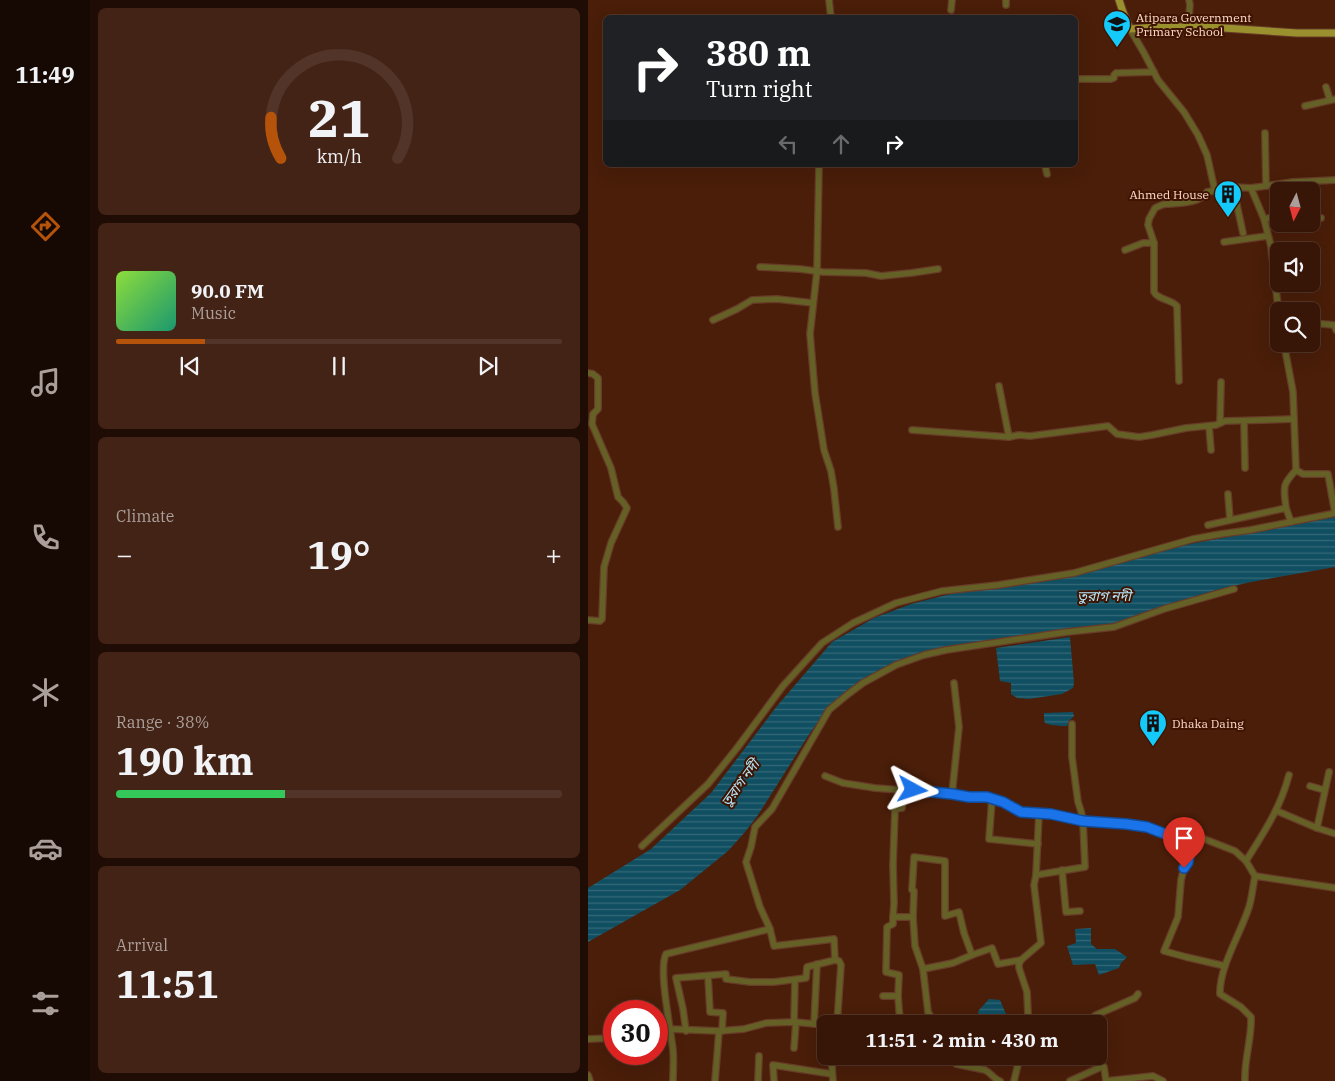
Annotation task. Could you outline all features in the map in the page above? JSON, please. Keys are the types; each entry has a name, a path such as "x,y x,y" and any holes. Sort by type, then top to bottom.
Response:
{"main road":[{"path":"1119,0 1130,29 1210,27 1297,33 1336,33"}],"street":[{"path":"829,0 831,15"},
{"path":"951,10 952,0"},
{"path":"1188,27 1190,0"},
{"path":"1130,29 1165,90 1184,112 1198,135 1207,154 1215,191"},
{"path":"1078,79 1113,79 1115,74 1154,72"},
{"path":"1305,106 1333,100 1326,87"},
{"path":"1265,132 1266,186"},
{"path":"819,167 817,271 810,334 812,374 824,450 834,489 838,526"},
{"path":"1045,167 1047,174"},
{"path":"1179,381 1177,306 1174,302 1154,295 1154,243 1148,225 1155,208 1165,204 1184,203 1204,197 1208,192 1233,187 1250,188 1293,182 1336,180"},
{"path":"1233,187 1242,233"},
{"path":"1250,188 1264,219 1274,261 1278,302"},
{"path":"1264,219 1270,218"},
{"path":"1224,242 1268,236"},
{"path":"1125,250 1143,243 1154,243"},
{"path":"760,267 866,273 881,276 911,274 938,269"},
{"path":"713,320 752,300 776,298 813,303"},
{"path":"1320,324 1335,327"},
{"path":"1286,352 1293,392 1296,470"},
{"path":"588,373 594,374 598,378 598,408 593,414 592,424 611,468 618,497 627,508 611,543 604,567 602,619 600,621 588,620"},
{"path":"1220,423 1221,382"},
{"path":"999,386 1008,437"},
{"path":"912,430 1008,437 1108,426 1117,434 1139,437 1186,428 1209,426 1225,421 1294,419"},
{"path":"1244,421 1245,468"},
{"path":"1209,426 1211,450"},
{"path":"1290,522 1286,508 1284,487 1288,478 1296,470"},
{"path":"642,846 708,784 782,686 822,643 853,623 896,603 942,591 998,585 1074,573 1193,539 1335,513 1328,474 1303,474 1296,470"},
{"path":"1228,494 1230,520"},
{"path":"1208,524 1286,508"},
{"path":"835,960 834,939 774,946 770,929 760,907 746,862 755,827 772,809 830,710 864,683 896,665 924,655 1067,632 1114,627 1164,609 1234,589"},
{"path":"952,794 959,727 954,683"},
{"path":"1036,875 1085,867 1083,821 1078,802 1072,757 1072,724"},
{"path":"1317,828 1329,772"},
{"path":"825,776 843,783 875,788 987,797 1003,802 1021,812 1057,815 1083,821 1147,827 1168,835 1194,835 1235,851 1246,861 1255,876 1249,906 1225,966 1220,994 1251,1017 1252,1028 1249,1039 1245,1081"},
{"path":"1246,861 1277,811 1289,776"},
{"path":"1310,786 1324,790"},
{"path":"900,1015 899,975 886,972 887,927 893,924 895,809 902,808 904,790"},
{"path":"992,799 990,839 1038,844"},
{"path":"1277,811 1336,834"},
{"path":"923,969 953,963 992,948 998,964 1020,960 1041,943 1034,885 1039,813"},
{"path":"1194,835 1193,848 1190,847 1188,862 1184,868 1181,880 1178,917 1164,951 1225,966"},
{"path":"930,1015 923,969 915,946 914,891 912,890 914,857 945,861 945,916 959,912 972,955"},
{"path":"1062,870 1066,912 1080,911"},
{"path":"1255,876 1336,888"},
{"path":"893,917 913,917"},
{"path":"673,1081 673,1051 664,986 663,960 666,954 770,929"},
{"path":"664,979 726,974 726,979 750,982 795,980 806,978 807,967 835,960 839,961 841,965 838,1015"},
{"path":"1020,960 1019,968 1027,992 1028,1015"},
{"path":"814,1024 817,964"},
{"path":"708,976 710,1012 723,1013 715,1081"},
{"path":"676,978 686,1030"},
{"path":"794,1048 795,980"},
{"path":"1096,1015 1135,998 1138,994"},
{"path":"883,996 898,996"},
{"path":"670,1029 721,1031 744,1029 766,1023 795,1022 817,1024"},
{"path":"588,1039 603,1038"},
{"path":"758,1081 759,1056"},
{"path":"774,1081 773,1065 832,1074"},
{"path":"832,1065 832,1081"},
{"path":"961,1065 985,1070 1000,1081"},
{"path":"1014,1081 1018,1065"},
{"path":"1070,1081 1101,1067 1104,1067 1106,1081 1153,1076 1163,1081"},
{"path":"588,1075 590,1081"}],"water":[{"name":"তুরাগ নদী","path":"1335,517 1335,567 1216,590 1111,624 931,651 902,659 853,687 825,712 758,815 728,851 680,890 588,942 588,888 651,849 711,793 777,706 832,642 874,618 911,604 946,595 1134,558 1190,544"},
{"path":"1070,637 1073,688 1062,694 1029,699 1017,698 1011,694 1011,683 1000,681 996,648"},
{"path":"1073,712 1074,716 1067,726 1051,725 1045,723 1044,720 1044,713"},
{"path":"1091,928 1091,944 1097,949 1115,949 1127,957 1119,968 1099,975 1095,964 1073,965 1067,946 1076,943 1075,929"},
{"path":"989,999 1000,1000 1006,1014 980,1015 979,1010"}],"place":[{"name":"Atipara Government Primary School","path":"1117,48"},
{"name":"Ahmed House","path":"1228,218"},
{"name":"Dhaka Daing","path":"1153,747"}],"route":[{"path":"913,790 969,797 987,797 1003,802 1021,812 1051,814 1083,821 1147,827 1168,835 1194,835 1193,848 1190,847 1188,862 1184,868"}]}
